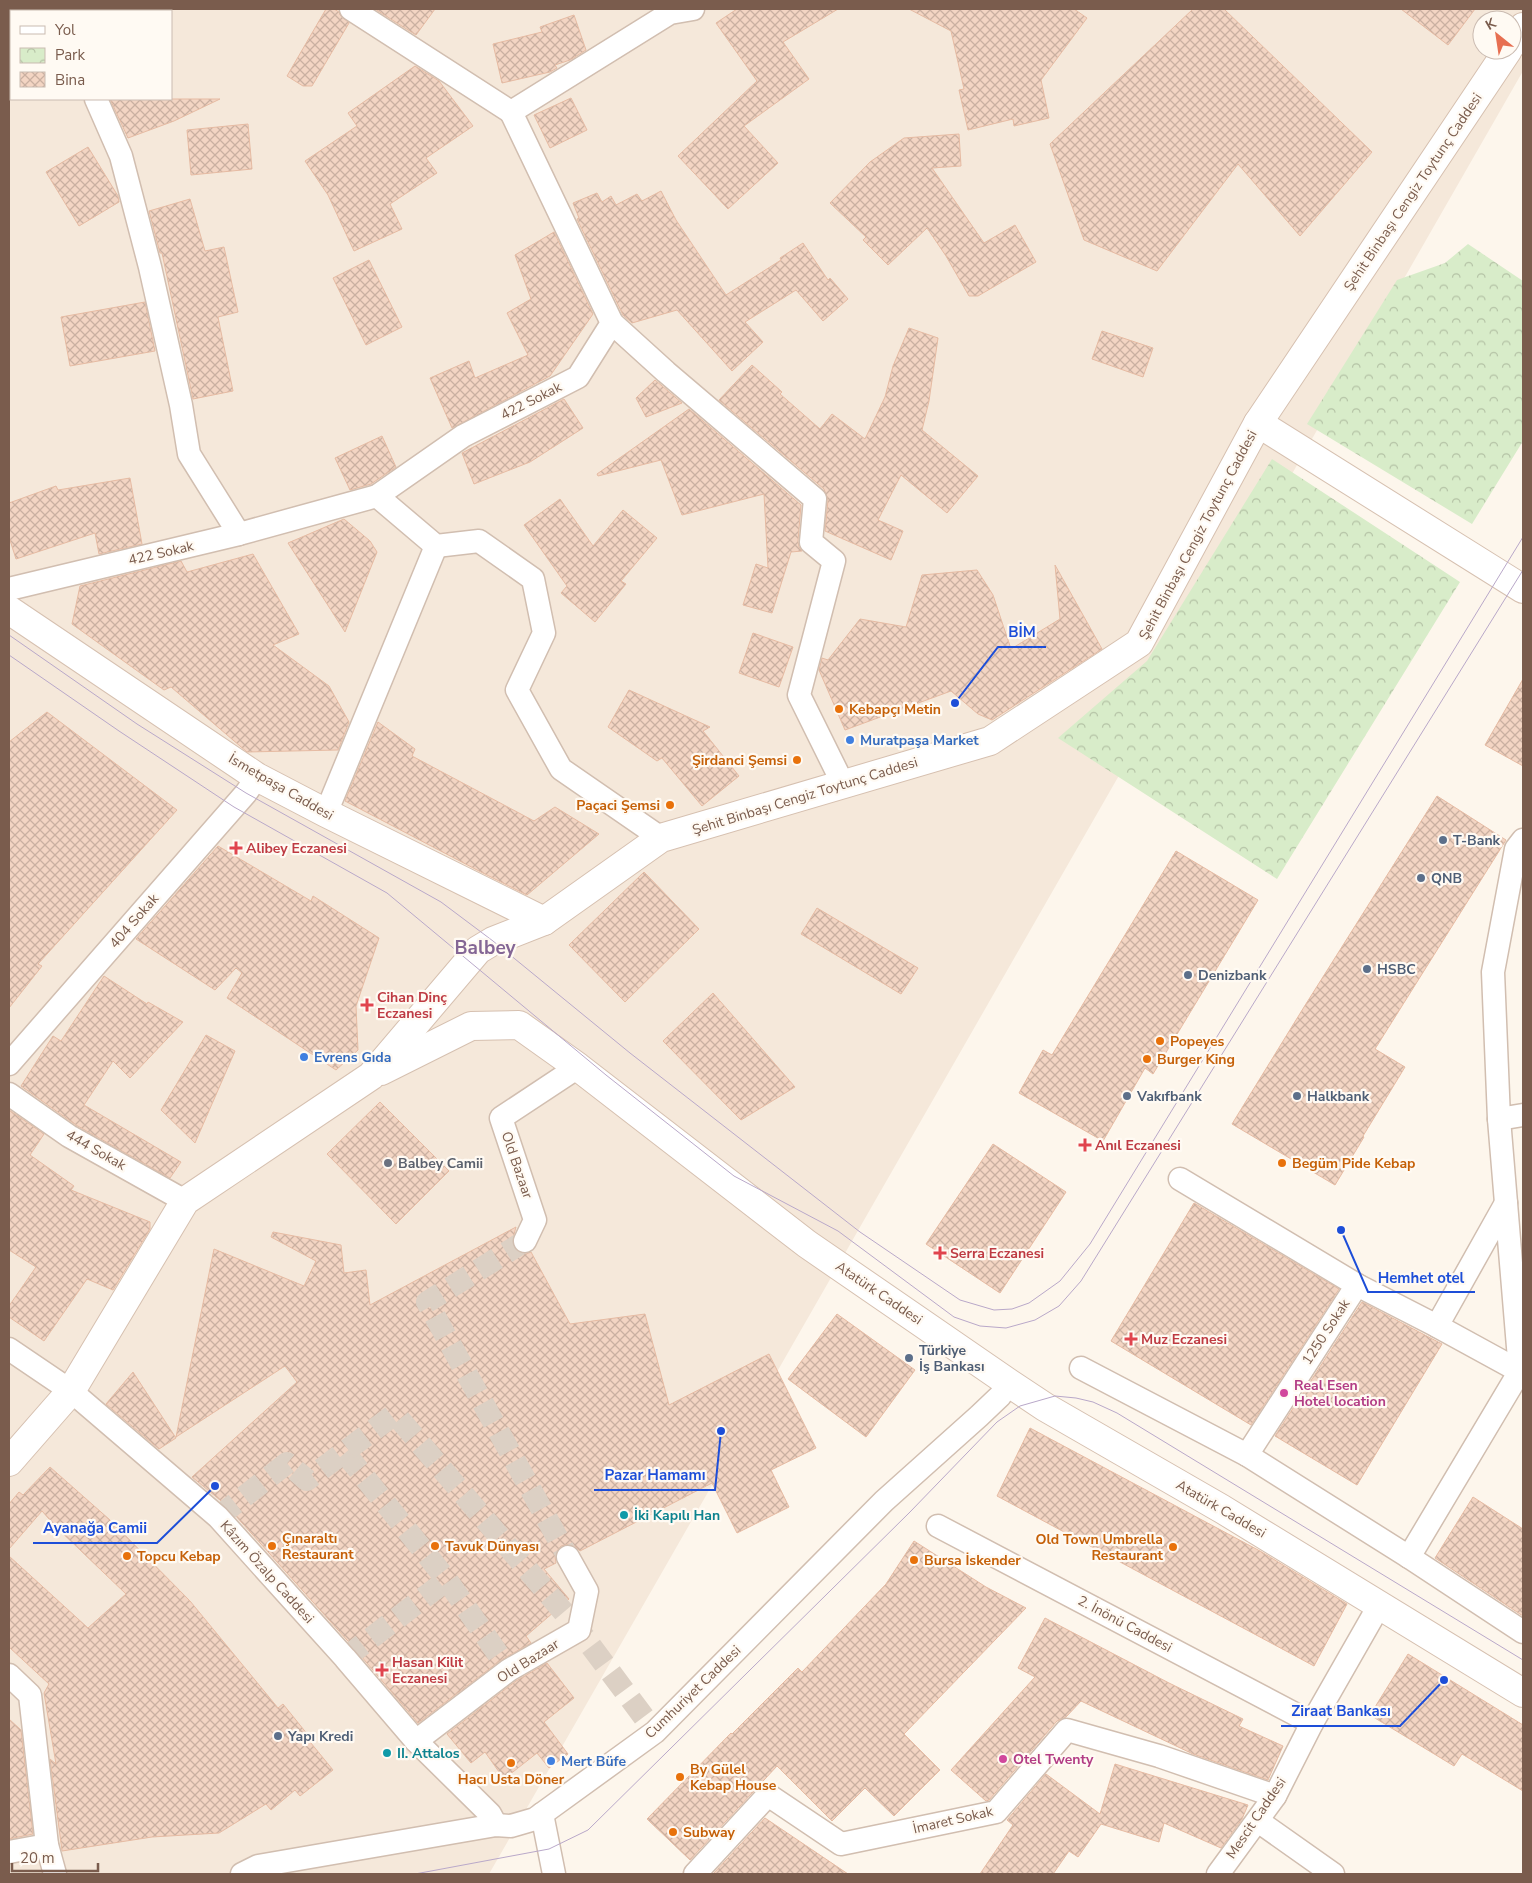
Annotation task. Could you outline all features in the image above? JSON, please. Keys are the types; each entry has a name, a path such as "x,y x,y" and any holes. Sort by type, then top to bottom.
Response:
{"street":[{"path":"351,9 511,112 612,323 666,372 815,499 811,542 834,561 799,695 843,784"},
{"path":"511,112 669,11 693,9"},
{"name":"Şehit Binbaşı Cengiz Toytunç Caddesi","path":"9,1462 71,1390 185,1201 371,1076 478,950 493,941 544,921 662,838 990,741 1139,644 1258,423 1501,60"},
{"path":"96,100 121,156 126,174 167,341 181,405 189,454 239,534"},
{"name":"422 Sokak","path":"9,589 239,534 377,496 463,436 578,377 612,323"},
{"path":"1258,423 1523,589"},
{"path":"377,496 436,546 479,540 533,579 544,634 517,690 561,769 662,838"},
{"path":"326,813 436,546"},
{"name":"İsmetpaşa Caddesi","path":"9,610 257,776 326,813 544,921"},
{"name":"404 Sokak","path":"9,1064 246,793 257,776"},
{"path":"1409,1557 1522,1372 1499,1119 1494,972 1516,850 1523,840"},
{"name":"Atatürk Caddesi","path":"371,1076 471,1026 519,1025 578,1067 807,1244 1045,1407 1222,1509 1523,1693"},
{"name":"Old Bazaar","path":"525,1240 535,1220 501,1118 578,1067"},
{"name":"444 Sokak","path":"9,1094 70,1136 185,1201"},
{"path":"1499,1119 1523,1115"},
{"path":"1180,1179 1357,1285 1522,1372"},
{"path":"1437,1326 1506,1203"},
{"name":"1250 Sokak","path":"1246,1455 1357,1285"},
{"name":"Kâzım Özalp Caddesi","path":"9,1350 71,1390 218,1517 345,1658 416,1741 490,1814 496,1825"},
{"path":"1081,1368 1246,1455 1409,1557 1523,1632"},
{"name":"Cumhuriyet Caddesi","path":"242,1874 258,1866 496,1825 511,1826 535,1819 655,1732 884,1501 979,1416 1000,1396 1009,1383"},
{"name":"2. İnönü Caddesi","path":"938,1526 1312,1723"},
{"name":"Old Bazaar","path":"416,1741 510,1670 579,1630 587,1591 568,1557"},
{"name":"Mescit Caddesi","path":"1218,1874 1275,1796 1312,1723 1380,1604"},
{"path":"9,1675 30,1695 47,1845 55,1874"},
{"name":"İmaret Sokak","path":"695,1874 768,1795 841,1844 996,1812 1067,1730 1159,1756 1275,1796"},
{"path":"542,1814 554,1874"},
{"path":"1258,1821 1333,1874"},
{"path":"9,1852 47,1845"}],"shaded area":[{"path":"9,9 1523,9 1523,71 489,1874 9,1874"}],"green space":[{"path":"1468,244 1523,281 1523,441 1472,524 1307,424 1397,280 1445,263"},
{"path":"1272,459 1460,582 1277,879 1058,738 1147,661"}],"building":[{"path":"326,9 334,9 339,12 349,23 312,86 303,86 287,76"},
{"path":"375,9 435,9 416,35"},
{"path":"737,9 838,9 783,42 809,79 744,126 778,163 728,209 678,156 757,81 716,23"},
{"path":"909,9 1074,9 1087,18 1041,80 1049,118 1014,126 1013,119 968,130 959,90 964,89 951,31"},
{"path":"1193,9 1224,9 1372,152 1300,236 1238,164 1157,271 1084,240 1050,144"},
{"path":"1401,9 1475,9 1472,10 1472,13 1448,45"},
{"path":"574,15 586,50 570,60 555,65 557,68 550,72 502,83 493,44 542,32 540,27"},
{"path":"415,66 439,81 473,126 426,158 437,173 390,204 402,229 354,251 328,195 305,161 357,126 348,113"},
{"path":"571,98 587,130 550,148 534,115"},
{"path":"220,99 174,121 128,138 110,100"},
{"path":"248,124 252,169 191,175 187,130"},
{"path":"959,134 961,166 932,168 984,243 1015,225 1036,262 978,296 969,296 927,228 888,265 863,240 866,237 830,203 870,162 904,138"},
{"path":"88,147 118,196 119,202 79,226 46,172"},
{"path":"661,191 676,220 726,295 781,260 780,258 803,243 828,280 830,278 848,299 823,321 796,290 745,322 763,342 732,371 677,310 632,323 623,315 577,219 579,218 573,203 597,193 602,202 611,196 616,205 637,194 642,201"},
{"path":"190,199 205,251 224,247 238,312 218,317 233,391 193,399 162,253 160,253 149,211"},
{"path":"554,232 593,314 550,376 452,428 430,378 469,361 475,378 528,355 507,313 531,299 515,255"},
{"path":"369,260 402,327 366,345 333,278"},
{"path":"145,302 155,351 70,366 61,317"},
{"path":"909,328 938,338 929,401 922,430 978,476 947,513 901,475 878,520 903,531 891,560 825,531 828,500 824,489 719,400 752,365 782,392 780,394 820,429 832,414 865,439 885,397 893,366"},
{"path":"1102,331 1153,348 1143,377 1092,359"},
{"path":"655,380 682,403 646,417 636,398"},
{"path":"564,399 583,428 530,462 474,484 462,453"},
{"path":"689,409 801,505 798,541 802,551 791,552 772,613 743,605 756,564 768,568 764,494 682,515 661,460 598,476 597,474"},
{"path":"382,436 396,467 371,484 350,490 335,458"},
{"path":"130,478 142,544 99,554 95,533 16,559 9,537 9,503 56,486 58,490"},
{"path":"560,499 593,546 623,510 657,538 621,581 626,584 595,622 561,593 567,586 524,525"},
{"path":"344,519 370,541 377,552 345,632 288,543"},
{"path":"253,554 299,634 273,645 329,686 349,722 338,750 247,752 171,687 164,690 72,624 80,586 181,561 187,572"},
{"path":"1055,565 1102,649 992,720 978,714 951,691 845,730 819,670 822,658 828,660 860,619 906,627 922,575 977,570 993,595 1011,649 1060,619"},
{"path":"753,633 793,647 779,687 739,673"},
{"path":"1523,679 1523,766 1485,745"},
{"path":"629,690 710,727 703,731 739,776 702,806 662,758 657,761 608,727"},
{"path":"47,712 177,810 38,964 42,966 9,1008 9,742"},
{"path":"378,722 415,749 412,756 534,821 555,807 599,834 527,895 479,871 345,801"},
{"path":"1437,796 1506,840 1375,1049 1405,1067 1335,1185 1232,1124"},
{"path":"218,846 311,901 313,896 379,938 356,1006 358,1050 336,1070 227,998 242,973 236,968 215,990 136,939"},
{"path":"1176,851 1258,900 1153,1074 1145,1068 1103,1141 1019,1093 1043,1050 1052,1055"},
{"path":"644,872 699,929 625,1002 569,945"},
{"path":"817,908 918,968 901,994 801,934"},
{"path":"104,976 147,1004 148,1002 183,1022 130,1078 113,1061 84,1105 181,1162 170,1178 76,1125 21,1086 53,1036 61,1041"},
{"path":"713,993 795,1087 741,1120 663,1041"},
{"path":"206,1035 235,1051 195,1143 161,1110"},
{"name":"Balbey Camii","path":"380,1102 449,1171 396,1224 327,1154"},
{"path":"9,1110 44,1134 30,1155 74,1186 71,1190 150,1222 150,1229 113,1290 87,1279 44,1341 9,1317 9,1306 36,1267 9,1250"},
{"path":"993,1144 1066,1192 1000,1293 926,1244"},
{"path":"1194,1203 1339,1289 1251,1425 1111,1341"},
{"path":"516,1227 512,1242 514,1248 520,1253 526,1254 531,1252 570,1324 645,1314 669,1405 769,1354 816,1448 771,1470 789,1507 737,1533 712,1483 580,1551 575,1546 569,1544 561,1546 555,1556 556,1563 544,1569 569,1599 526,1636 531,1643 501,1660 418,1723 355,1649 226,1505 192,1477 297,1382 285,1366 176,1437 214,1249 304,1286 316,1261 271,1237 273,1232 341,1245 344,1273 366,1270 370,1305"},
{"path":"1362,1302 1442,1344 1357,1485 1275,1436"},
{"path":"837,1314 915,1370 866,1437 788,1379"},
{"path":"133,1372 176,1438 159,1449 106,1404"},
{"name":"Old Town Umbrella Restaurant","path":"1030,1428 1260,1551 1347,1604 1314,1666 997,1496"},
{"path":"50,1467 110,1520 190,1601 278,1708 283,1704 308,1735 306,1737 333,1770 300,1796 295,1790 271,1810 266,1804 219,1833 152,1837 62,1851 50,1759 56,1764 44,1693 49,1684 9,1647 9,1556 88,1628 126,1594 56,1527 42,1511 9,1549 9,1504 19,1492 23,1495"},
{"path":"1473,1497 1523,1529 1523,1616 1435,1558"},
{"path":"914,1541 986,1587 1026,1608 904,1734 940,1770 894,1816 865,1788 832,1821 777,1766 690,1860 647,1819 798,1668 802,1672 886,1584"},
{"path":"1045,1618 1169,1683 1243,1719 1239,1726 1283,1746 1268,1780 1193,1754 1081,1701 1066,1717 1057,1721 989,1800 986,1801 951,1770 1035,1677 1018,1668"},
{"path":"1408,1654 1523,1725 1523,1791 1462,1754 1454,1766 1370,1715"},
{"path":"547,1663 574,1698 544,1722 568,1754 549,1768 537,1753 504,1779 485,1752 471,1763 447,1734 516,1681"},
{"path":"9,1719 21,1730 33,1834 9,1839"},
{"path":"1115,1764 1248,1805 1242,1819 1221,1848 1164,1823 1159,1842 1101,1824 1078,1857 1069,1851 1053,1874 980,1874 1013,1825 1007,1820 1046,1774 1100,1814"},
{"path":"765,1818 848,1874 713,1874"}],"tunnel":[{"path":"525,1241 427,1302 568,1557"},
{"path":"218,1517 287,1463 307,1480 395,1414 579,1630 655,1732"},
{"path":"345,1453 447,1580 509,1670"},
{"path":"345,1658 447,1580"}],"tram line":[{"path":"9,635 137,724 246,793 441,902 493,941 630,1053 860,1232 960,1300 994,1310 1012,1309 1029,1303 1060,1281 1090,1244 1523,537"},
{"path":"9,655 234,807 387,893 606,1075 734,1176 838,1231 954,1317 980,1326 1006,1328 1035,1320 1059,1306 1081,1281 1523,570"},
{"path":"415,1874 549,1849 588,1830 910,1512 997,1422 1020,1406 1055,1396 1093,1402 1117,1413 1523,1660"}],"place":[{"name":"BİM","path":"955,703"},
{"name":"Kebapçı Metin","path":"839,709"},
{"name":"Muratpaşa Market","path":"850,740"},
{"name":"Şirdanci Şemsi","path":"797,760"},
{"name":"Paçaci Şemsi","path":"670,805"},
{"name":"T-Bank","path":"1443,840"},
{"name":"Alibey Eczanesi","path":"236,848"},
{"name":"QNB","path":"1421,878"},
{"name":"HSBC","path":"1367,969"},
{"name":"Denizbank","path":"1188,975"},
{"name":"Cihan Dinç Eczanesi","path":"367,1005"},
{"name":"Popeyes","path":"1160,1041"},
{"name":"Evrens Gıda","path":"304,1057"},
{"name":"Burger King","path":"1147,1059"},
{"name":"Vakıfbank","path":"1127,1096"},
{"name":"Halkbank","path":"1297,1096"},
{"name":"Anıl Eczanesi","path":"1085,1145"},
{"name":"Balbey Camii","path":"388,1163"},
{"name":"Begüm Pide Kebap","path":"1282,1163"},
{"name":"Hemhet otel","path":"1341,1230"},
{"name":"Serra Eczanesi","path":"940,1253"},
{"name":"Muz Eczanesi","path":"1131,1339"},
{"name":"Türkiye İş Bankası","path":"909,1358"},
{"name":"Real Esen Hotel location","path":"1284,1393"},
{"name":"Pazar Hamamı","path":"721,1431"},
{"name":"Ayanağa Camii","path":"215,1486"},
{"name":"İki Kapılı Han","path":"624,1515"},
{"name":"Çınaraltı Restaurant","path":"272,1546"},
{"name":"Tavuk Dünyası","path":"435,1546"},
{"name":"Old Town Umbrella Restaurant","path":"1173,1547"},
{"name":"Topcu Kebap","path":"127,1556"},
{"name":"Bursa İskender","path":"914,1560"},
{"name":"Hasan Kilit Eczanesi","path":"382,1670"},
{"name":"Ziraat Bankası","path":"1444,1680"},
{"name":"Yapı Kredi","path":"278,1736"},
{"name":"II. Attalos","path":"387,1753"},
{"name":"Otel Twenty","path":"1003,1759"},
{"name":"Mert Büfe","path":"551,1761"},
{"name":"Hacı Usta Döner","path":"511,1763"},
{"name":"By Gülel Kebap House","path":"680,1777"},
{"name":"Subway","path":"673,1832"}],"district":[{"name":"Balbey","path":"485,948"}]}
